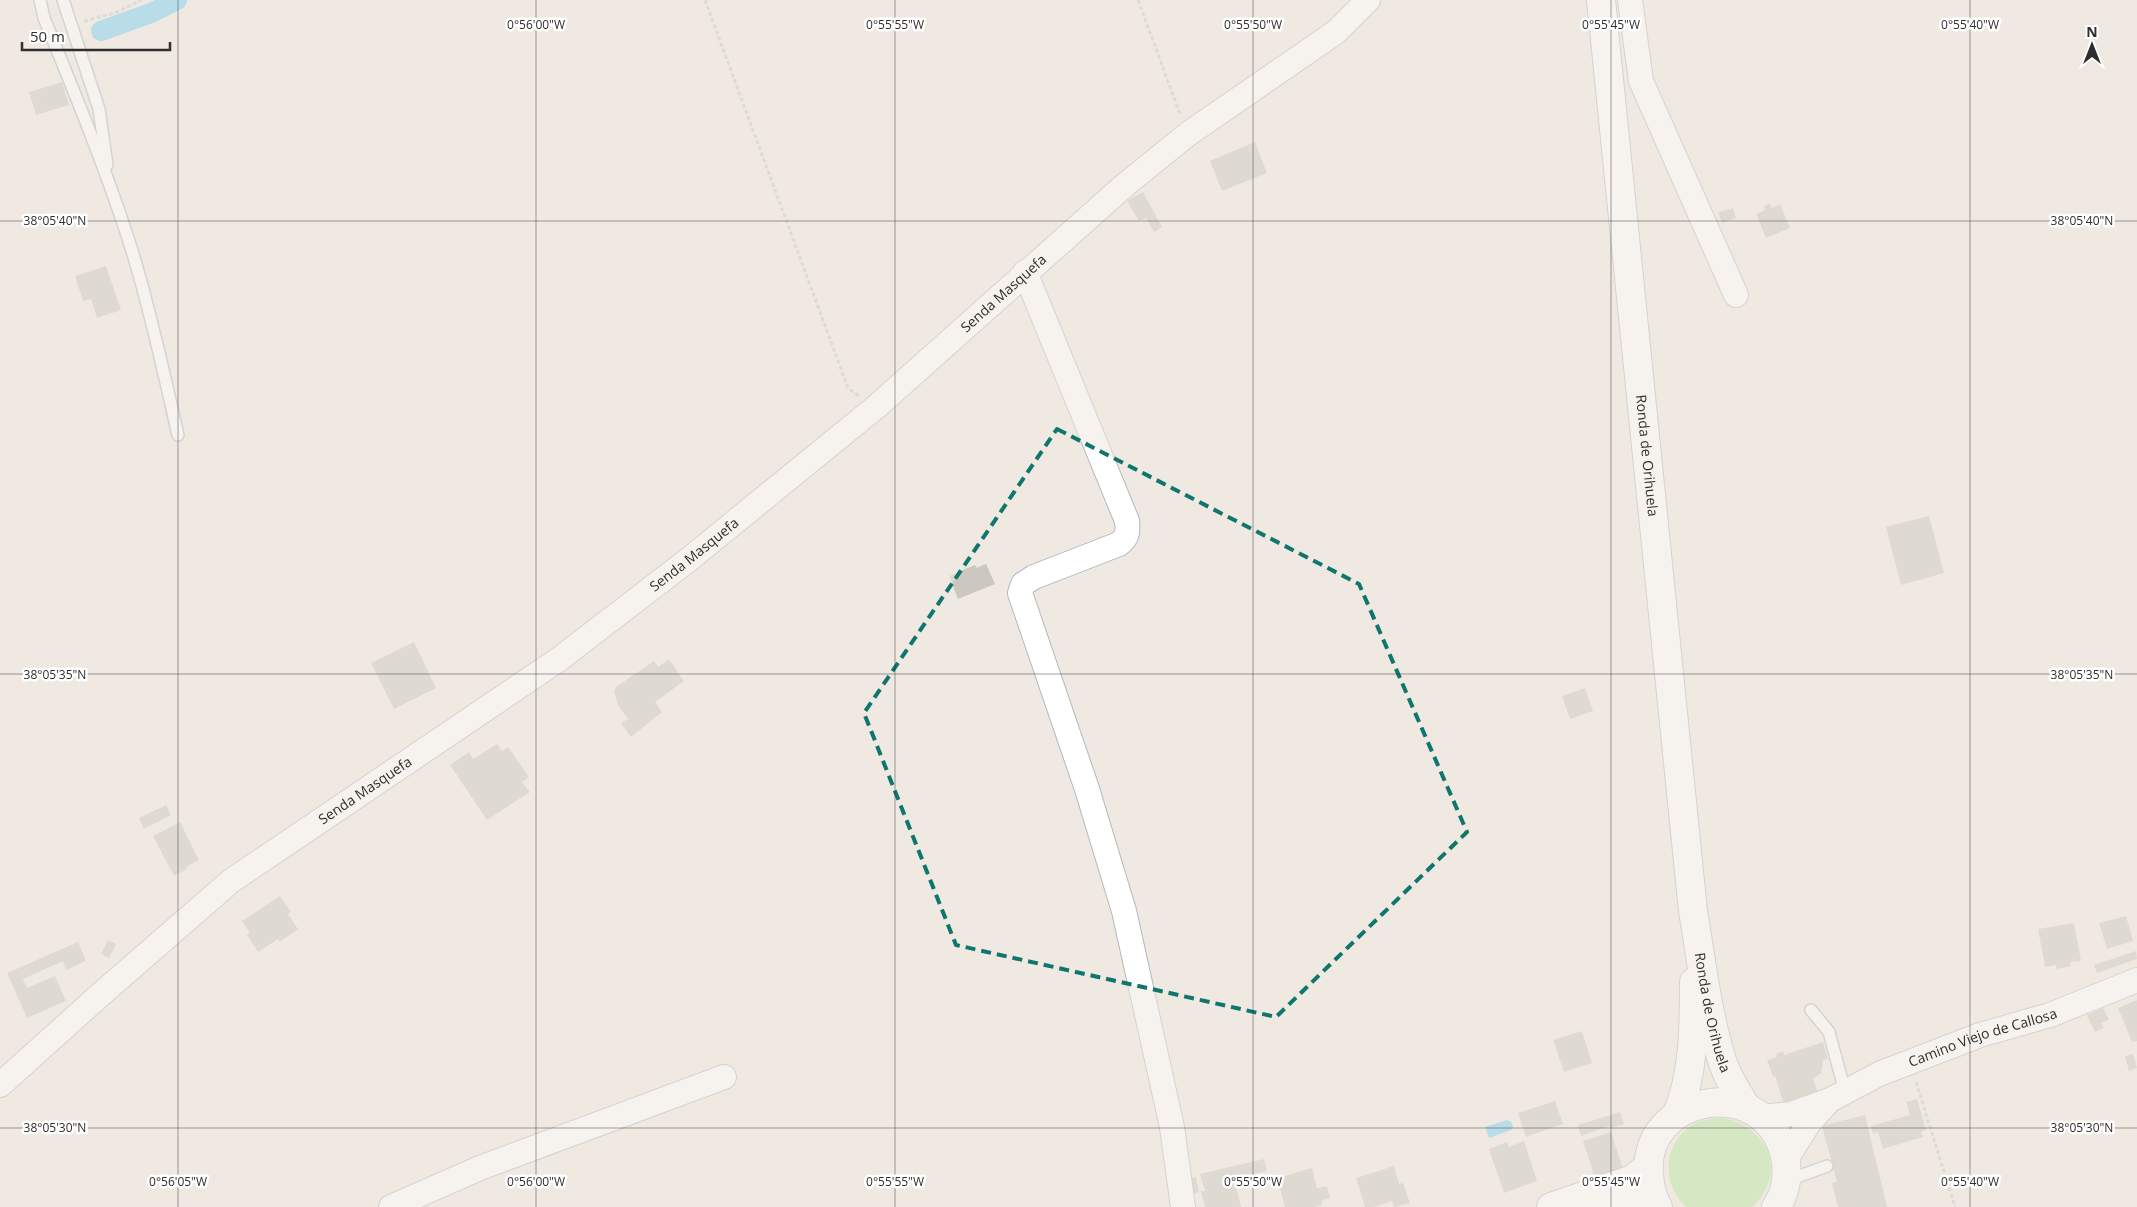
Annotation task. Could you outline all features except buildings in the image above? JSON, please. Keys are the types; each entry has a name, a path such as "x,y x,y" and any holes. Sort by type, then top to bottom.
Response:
{"main road":[{"name":"Ronda de Orihuela","path":"1601,0 1693,910 1706,987 1721,1058 1733,1085 1754,1113 1777,1136 1786,1170"},
{"name":"Ronda de Orihuela","path":"1677,1114 1686,1093 1691,1055 1694,990 1693,910"},
{"name":"Ronda de Orihuela","path":"1658,1207 1650,1189 1648,1166 1651,1150 1661,1130 1677,1114 1693,1106 1711,1102 1730,1103 1754,1113"},
{"path":"1551,1207 1633,1179 1648,1166"},
{"path":"1776,1207 1780,1202 1786,1170"},
{"path":"1576,1200 1611,1200 1643,1207"}],"street":[{"name":"Senda Masquefa","path":"0,1085 100,995 231,882 558,660 687,561 876,407 1025,272 1125,185 1188,134 1336,32 1368,0"},
{"path":"1630,0 1641,81 1736,295"},
{"path":"1025,272 1127,521 1128,532 1126,538 1119,544 1034,577 1023,584 1020,593 1087,789 1124,911 1172,1127 1183,1207"},
{"name":"Camino Viejo de Callosa","path":"1838,1096 1879,1074 1980,1035 2050,1015 2137,980"},
{"path":"391,1207 480,1168 724,1077"},
{"path":"1754,1113 1791,1114 1838,1096"},
{"path":"1786,1170 1808,1123 1838,1096"}],"lane":[{"path":"40,0 44,18 110,189 138,272 158,346 178,435"},
{"path":"64,0 99,109 110,189"},
{"path":"1811,1010 1829,1032 1838,1096"},
{"path":"1786,1170 1827,1166"}],"path":[{"path":"72,24 115,13 141,0"},
{"path":"705,0 848,388 876,407"},
{"path":"1138,0 1188,134"},
{"path":"1910,1062 1956,1207"}],"highlighted area":[{"path":"1057,429 1359,584 1467,832 1276,1017 956,945 864,713"}],"green space":[{"path":"1723,1118 1739,1123 1752,1131 1762,1141 1768,1153 1771,1166 1769,1180 1763,1194 1752,1207 1686,1207 1672,1186 1669,1174 1671,1151 1685,1131 1696,1123 1709,1119"}],"water":[{"path":"1507,1120 1511,1122 1513,1127 1511,1130 1489,1138 1485,1127"}],"waterway":[{"path":"101,31 151,13 177,0"}]}
